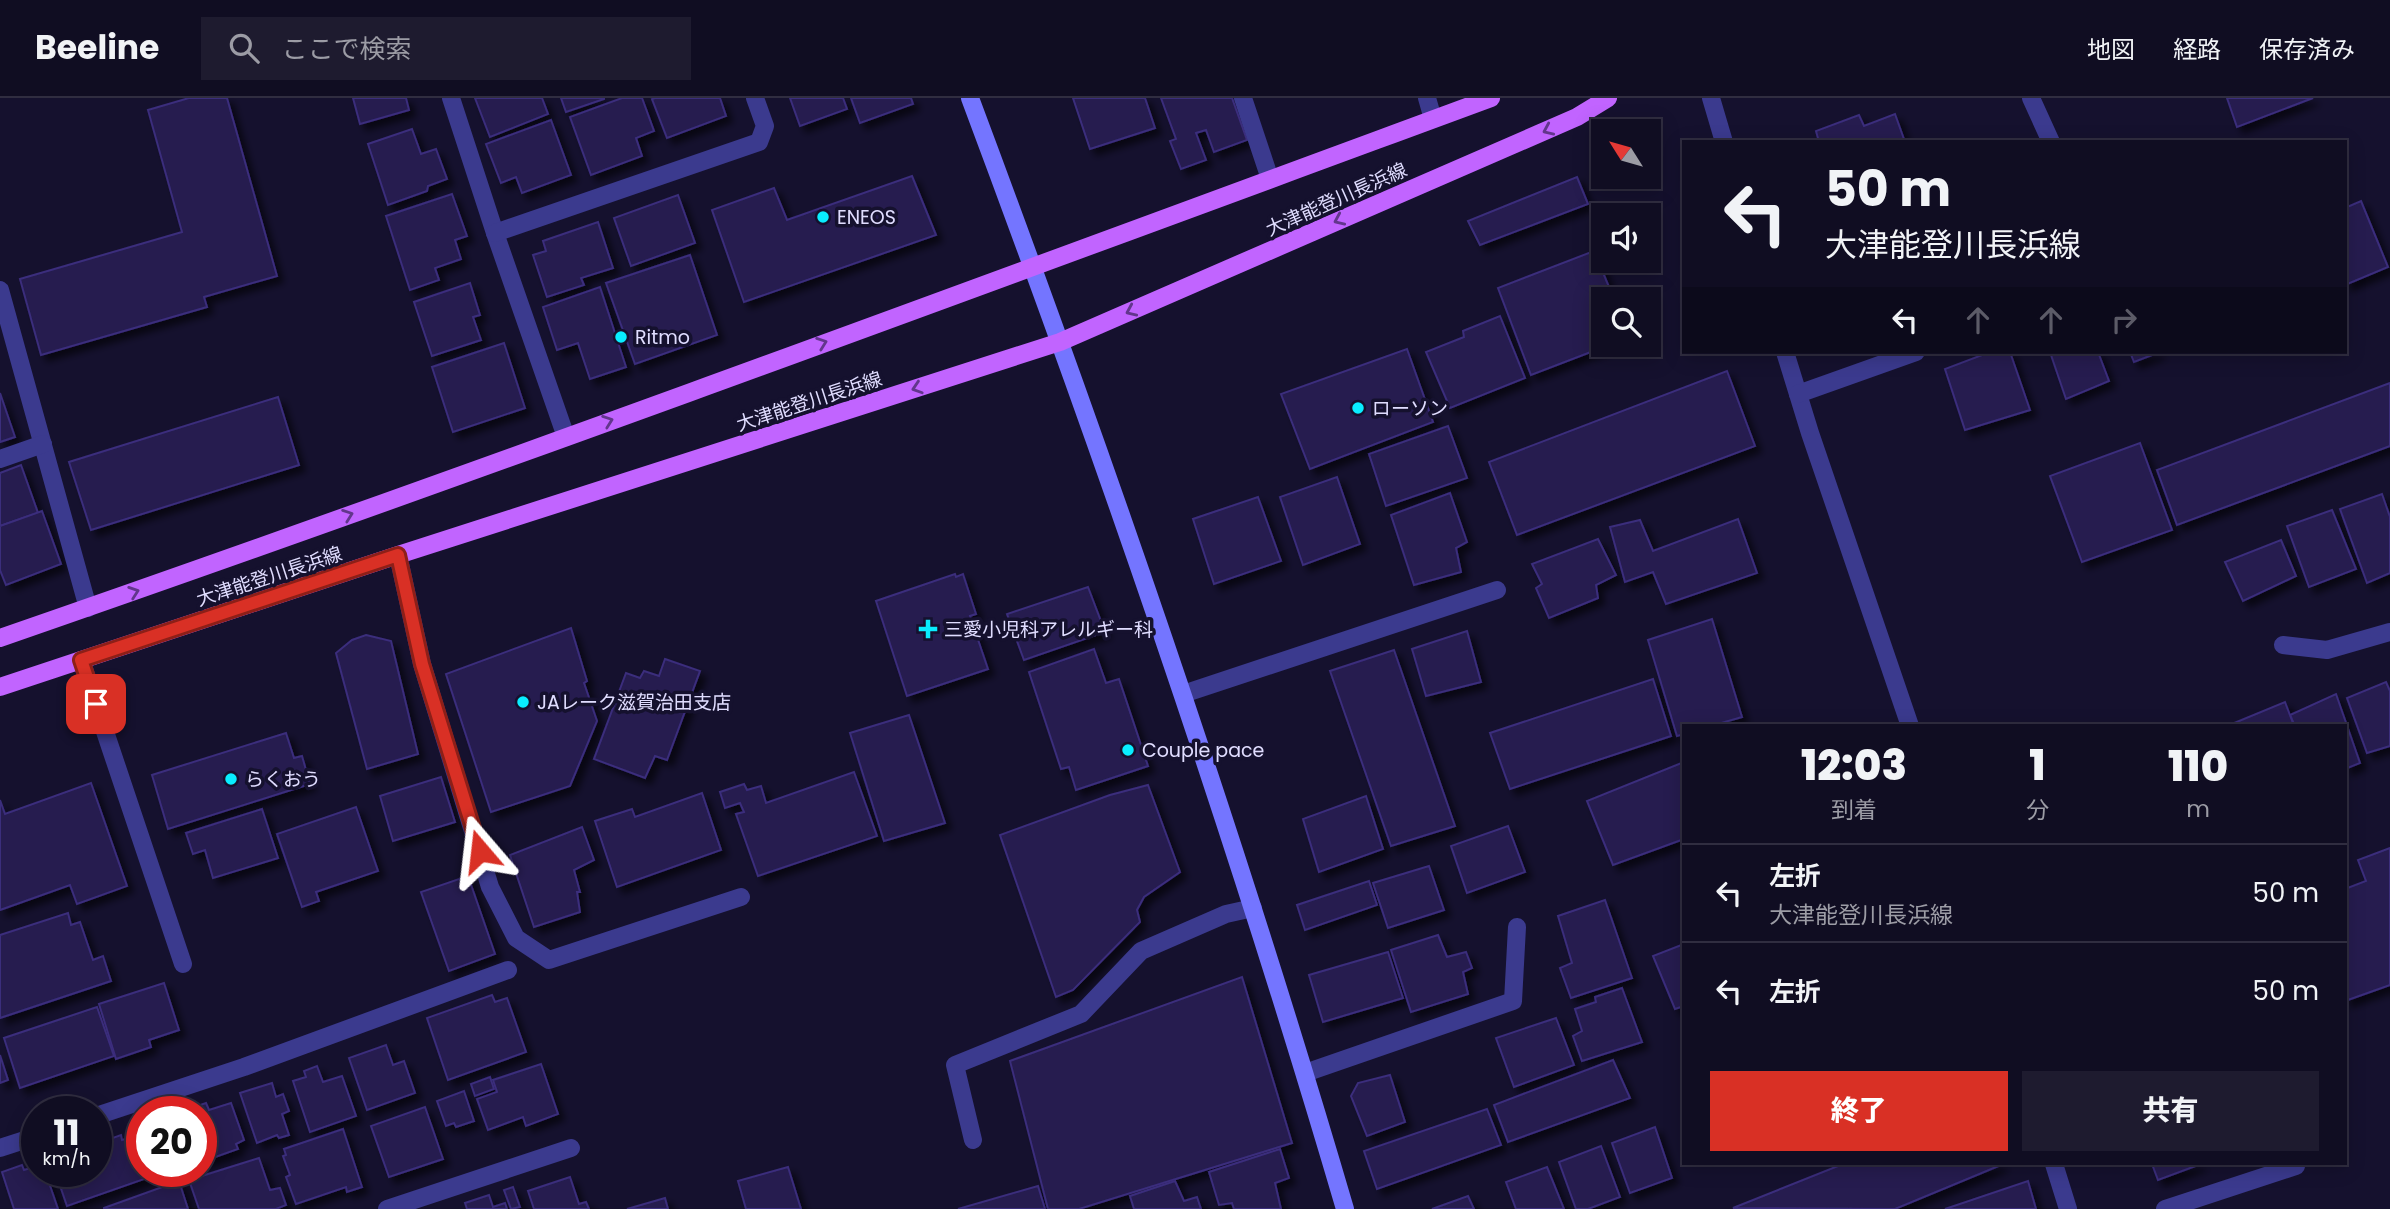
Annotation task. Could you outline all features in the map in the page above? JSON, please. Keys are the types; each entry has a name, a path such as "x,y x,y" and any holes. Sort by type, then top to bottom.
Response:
{"main road":[{"name":"大津能登川長浜線","path":"0,638 566,437 1491,98"},
{"name":"大津能登川長浜線","path":"0,687 398,555 1060,342 1577,117 1608,98"}],"street":[{"path":"452,98 495,233 566,437"},
{"path":"495,233 759,142 765,126 755,98"},
{"path":"970,98 1060,342 1183,694 1305,1073 1345,1209"},
{"path":"1243,98 1270,179"},
{"path":"1427,98 1433,119"},
{"path":"1711,98 1723,140"},
{"path":"2031,98 2050,140"},
{"path":"0,290 88,608"},
{"path":"1786,354 1909,724"},
{"path":"1798,394 1910,354"},
{"path":"0,459 43,444"},
{"path":"398,555 422,664 490,887 516,939 548,960 741,897"},
{"path":"1183,694 1497,590"},
{"path":"2283,645 2327,650 2390,632"},
{"path":"81,660 183,964"},
{"path":"973,1140 955,1065 1081,1014 1140,951 1226,914 1253,908"},
{"path":"1305,1073 1513,1001 1517,927"},
{"path":"112,1111 509,970"},
{"path":"0,1148 21,1141"},
{"path":"387,1209 570,1148"},
{"path":"2054,1165 2068,1209"},
{"path":"2165,1209 2296,1166"}],"building":[{"path":"189,98 227,98 277,276 204,297 207,307 41,355 20,279 182,232 148,110"},
{"path":"353,98 406,98 409,110 360,124"},
{"path":"475,98 542,98 548,114 490,137"},
{"path":"561,98 604,98 604,99 566,112"},
{"path":"622,98 642,98 654,131 636,138 642,156 591,175 570,117"},
{"path":"720,98 726,116 667,138 652,99"},
{"path":"790,98 843,98 847,109 800,126"},
{"path":"851,98 911,98 913,104 860,123"},
{"path":"1073,98 1145,98 1155,128 1090,149"},
{"path":"1161,98 1232,98 1247,140 1214,152 1206,130 1196,133 1206,160 1181,169 1170,141 1176,139"},
{"path":"2227,98 2313,98 2237,127"},
{"path":"1895,114 1904,140 1818,140 1816,131 1859,115 1864,126"},
{"path":"551,120 571,175 522,193 516,177 501,183 486,144"},
{"path":"412,129 421,154 436,149 447,179 428,186 427,191 388,205 368,144"},
{"path":"912,176 936,235 744,302 712,210 774,188 787,220"},
{"path":"1577,177 1588,204 1480,245 1468,221"},
{"path":"452,194 467,236 455,240 461,259 435,268 439,280 410,290 386,216"},
{"path":"678,195 695,243 631,266 614,218"},
{"path":"2361,201 2388,267 2347,284 2347,207"},
{"path":"598,222 613,268 581,278 584,285 547,297 533,255 546,251 543,241"},
{"path":"1591,252 1591,273 1603,273 1609,287 1591,287 1591,352 1531,375 1498,288"},
{"path":"690,255 717,335 635,364 606,283"},
{"path":"470,283 480,315 473,317 481,340 432,356 414,302"},
{"path":"600,287 626,367 590,379 578,343 557,350 543,307"},
{"path":"1500,316 1525,378 1450,408 1426,352 1464,337 1463,331"},
{"path":"504,343 525,408 453,432 432,367"},
{"name":"ローソン","path":"1407,349 1433,422 1310,469 1281,394"},
{"path":"1985,354 2011,354 2030,410 1965,430 1945,369"},
{"path":"2051,354 2099,354 2109,381 2066,399"},
{"path":"2131,354 2155,354 2134,362"},
{"path":"1727,371 1755,446 1517,535 1489,462"},
{"path":"2390,383 2390,446 2177,525 2157,470"},
{"path":"0,393 15,437 0,442"},
{"path":"278,397 299,465 91,530 69,462"},
{"path":"1448,426 1467,478 1386,506 1369,454"},
{"path":"2140,443 2172,530 2082,562 2050,476"},
{"path":"21,465 38,513 0,526 0,473"},
{"path":"1337,477 1360,544 1303,565 1280,497"},
{"path":"1450,493 1467,542 1456,548 1461,572 1414,585 1391,515"},
{"path":"2382,494 2390,517 2390,573 2367,583 2340,509"},
{"path":"1258,497 1281,561 1214,584 1193,519"},
{"path":"2332,510 2356,569 2309,587 2287,526"},
{"path":"42,511 61,564 6,585 0,570 0,526"},
{"path":"1738,519 1757,573 1666,604 1653,572 1625,582 1610,527 1640,520 1653,551"},
{"path":"1598,539 1616,575 1596,585 1598,598 1549,618 1536,588 1542,584 1532,564"},
{"path":"2281,540 2296,576 2243,601 2225,562"},
{"path":"955,574 956,577 963,574 976,614 970,616 988,669 907,696 876,601"},
{"path":"1088,587 1105,632 1024,660 1007,614"},
{"path":"1712,619 1742,717 1718,724 1682,724 1682,735 1677,736 1648,640"},
{"name":"JAレーク滋賀治田支店","path":"571,628 587,681 584,683 597,721 570,786 491,812 446,674"},
{"path":"1467,631 1481,682 1426,696 1412,649"},
{"path":"366,635 391,641 418,754 367,769 336,653 352,640"},
{"path":"1094,649 1106,683 1119,679 1148,766 1076,790 1069,767 1061,769 1029,672"},
{"path":"1394,650 1455,826 1391,846 1330,671"},
{"path":"665,659 700,671 667,760 655,756 645,778 594,759 626,673 640,678 644,671 659,676"},
{"path":"1653,679 1671,736 1510,789 1490,733"},
{"path":"2386,682 2390,691 2390,746 2367,753 2347,698"},
{"path":"2336,694 2346,724 2294,724 2290,715"},
{"path":"2285,702 2293,724 2232,724"},
{"path":"909,715 945,823 884,841 850,733"},
{"path":"2347,726 2360,763 2347,768"},
{"name":"らくおう","path":"286,733 294,758 302,756 310,784 168,829 152,775"},
{"path":"1682,763 1682,840 1613,865 1587,801"},
{"path":"854,772 877,836 758,876 736,814 744,812 740,803 725,808 720,792 744,784 747,790 761,786 766,803"},
{"path":"441,777 455,822 393,841 380,796"},
{"path":"91,783 127,886 77,904 70,885 0,910 0,800 5,814"},
{"path":"1148,785 1180,872 1144,897 1137,910 1140,922 1073,990 1056,997 1000,835 1110,795"},
{"path":"702,793 721,850 617,887 595,821 632,809 635,817"},
{"path":"1366,796 1383,849 1319,872 1303,819"},
{"path":"356,807 378,871 316,892 319,901 302,907 277,834"},
{"path":"262,809 278,858 213,878 205,850 193,854 186,833"},
{"path":"1508,826 1525,872 1467,893 1451,846"},
{"path":"582,827 594,860 574,870 580,892 577,892 580,912 534,927 510,855"},
{"path":"2390,848 2390,985 2347,1000 2347,888 2366,881 2358,860"},
{"path":"1429,866 1444,910 1388,928 1373,883"},
{"path":"468,876 495,954 449,971 421,892"},
{"path":"1369,881 1377,905 1305,930 1297,905"},
{"path":"1605,900 1632,978 1571,998 1560,968 1572,963 1558,916"},
{"path":"68,913 71,925 80,922 93,960 103,956 111,981 0,1018 0,935"},
{"path":"1438,935 1447,957 1466,952 1472,968 1463,972 1468,994 1411,1012 1391,950"},
{"path":"1682,945 1682,1007 1675,1009 1653,956"},
{"path":"1388,952 1403,998 1323,1022 1309,975"},
{"path":"1242,977 1292,1143 1079,1209 1048,1209 1010,1061"},
{"path":"164,983 179,1030 149,1040 151,1047 116,1059 99,1004"},
{"path":"1622,988 1642,1042 1582,1061 1573,1036 1582,1031 1575,1009 1596,1002 1595,997"},
{"path":"492,995 495,1002 507,998 526,1052 448,1080 427,1018"},
{"path":"97,1007 114,1056 20,1088 4,1038"},
{"path":"1556,1018 1574,1065 1514,1087 1496,1038"},
{"path":"386,1045 393,1065 404,1061 415,1093 367,1110 349,1058"},
{"path":"0,1055 8,1080 0,1083"},
{"path":"1613,1060 1630,1098 1508,1142 1494,1105"},
{"path":"541,1064 558,1114 526,1126 523,1117 488,1130 477,1099 497,1092 493,1080"},
{"path":"317,1066 323,1082 342,1076 356,1116 310,1132 293,1081 306,1077 304,1071"},
{"path":"1390,1075 1405,1122 1367,1136 1351,1096 1358,1083"},
{"path":"490,1077 494,1089 475,1096 471,1084"},
{"path":"272,1083 276,1097 283,1094 289,1111 282,1114 289,1135 279,1138 277,1135 257,1143 240,1093"},
{"path":"464,1091 474,1121 456,1127 454,1123 446,1126 437,1101"},
{"path":"231,1103 244,1140 236,1144 238,1149 217,1156 217,1107"},
{"path":"425,1107 443,1159 389,1177 371,1126"},
{"path":"1487,1109 1501,1145 1377,1189 1364,1151"},
{"path":"1655,1127 1672,1178 1630,1193 1612,1143"},
{"path":"343,1129 362,1187 347,1192 346,1187 296,1204 286,1177 290,1175 283,1156 286,1155 284,1149"},
{"path":"121,1135 122,1140 126,1139 126,1185 67,1206 60,1187 112,1187 112,1138"},
{"path":"1601,1146 1620,1197 1588,1209 1576,1209 1559,1162"},
{"path":"1280,1149 1289,1178 1275,1183 1281,1209 1234,1209 1232,1203 1219,1205 1209,1172"},
{"path":"259,1158 270,1190 280,1188 286,1205 276,1209 199,1209 191,1187 217,1187 217,1171"},
{"path":"21,1165 21,1187 50,1187 58,1209 14,1209 2,1172"},
{"path":"1840,1165 2001,1165 1895,1209 1733,1208"},
{"path":"2152,1165 2198,1165 2158,1180"},
{"path":"788,1167 801,1209 746,1209 738,1181"},
{"path":"1547,1167 1564,1209 1516,1209 1506,1182"},
{"path":"570,1177 579,1204 586,1202 589,1209 534,1209 528,1191"},
{"path":"1175,1181 1184,1201 1197,1197 1201,1209 1134,1209 1130,1196"},
{"path":"2028,1181 2036,1209 1945,1209"},
{"path":"1038,1186 1045,1209 958,1209"},
{"path":"162,1187 181,1187 188,1209 104,1209"},
{"path":"513,1187 520,1207 511,1209 504,1190"},
{"path":"489,1195 493,1207 505,1203 507,1209 467,1209 465,1203"},
{"path":"1468,1196 1474,1209 1432,1209"},
{"path":"665,1198 668,1209 627,1209"}],"place":[{"name":"ENEOS","path":"823,217"},
{"name":"Ritmo","path":"621,337"},
{"name":"ローソン","path":"1358,408"},
{"name":"三愛小児科アレルギー科","path":"928,629"},
{"name":"JAレーク滋賀治田支店","path":"523,702"},
{"name":"Couple pace","path":"1128,750"},
{"name":"らくおう","path":"231,779"}],"route":[{"path":"96,704 81,660 398,555 422,664 480,851"}]}
